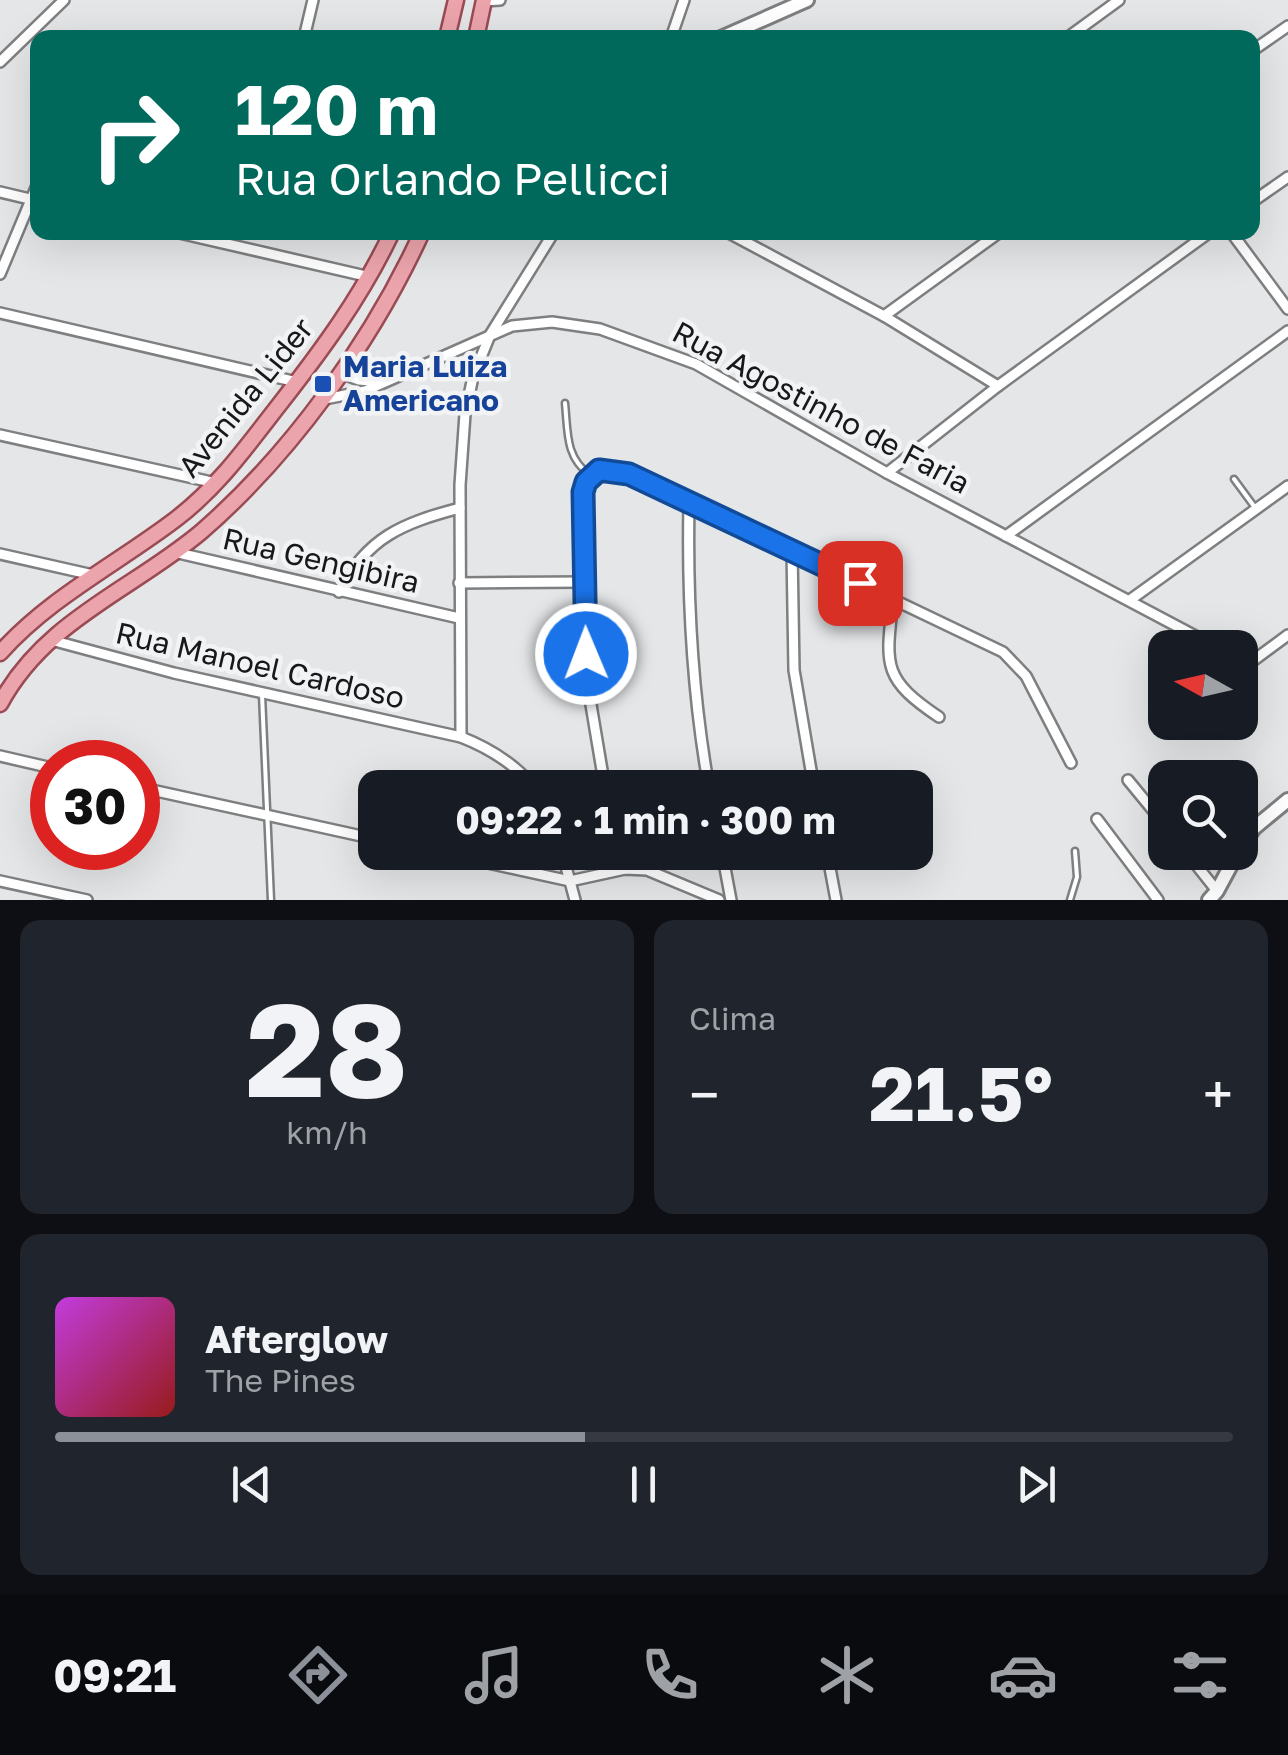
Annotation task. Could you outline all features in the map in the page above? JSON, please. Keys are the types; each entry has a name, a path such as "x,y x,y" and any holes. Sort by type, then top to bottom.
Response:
{"main road":[{"path":"450,30 456,0"},
{"path":"478,30 484,0"},
{"name":"Avenida Lider","path":"0,653 17,634 93,575 174,521 216,483 342,320 388,240"},
{"name":"Avenida Lider","path":"0,704 48,640 198,534 248,486 340,373 398,284 418,240"}],"street":[{"path":"33,30 64,0"},
{"path":"306,30 313,0"},
{"path":"484,0 500,0"},
{"path":"674,30 684,0"},
{"path":"739,30 807,0"},
{"path":"1078,30 1119,0"},
{"path":"1260,45 1288,26"},
{"path":"0,62 30,33"},
{"path":"1260,196 1288,177"},
{"path":"0,192 30,199"},
{"path":"0,274 30,209"},
{"path":"210,240 370,277"},
{"path":"461,737 459,583 465,414 490,335 549,240"},
{"path":"742,240 884,316 998,386"},
{"path":"884,316 989,240"},
{"path":"887,473 998,386 1199,240"},
{"path":"1237,240 1288,309"},
{"path":"0,313 296,382"},
{"name":"Rua Agostinho de Faria","path":"320,400 348,396 512,326 552,322 600,329 696,364 887,473 1185,630"},
{"path":"1006,536 1288,331"},
{"path":"340,373 359,380 384,382"},
{"path":"0,435 216,483"},
{"path":"603,770 586,675 584,582 583,492 590,475 599,470 620,470 986,644 1016,664 1026,676 1072,763"},
{"path":"1130,600 1288,486"},
{"path":"689,504 688,628 692,684 706,770"},
{"path":"339,592 363,554 384,536 413,521 460,508"},
{"path":"792,550 794,670 811,770"},
{"name":"Rua Gengibira","path":"173,551 459,618"},
{"path":"0,554 93,575"},
{"path":"459,583 584,582"},
{"path":"894,599 889,656 893,674 900,688 938,717"},
{"path":"1258,657 1288,635"},
{"name":"Rua Manoel Cardoso","path":"48,640 461,737 486,747 518,770"},
{"path":"0,756 30,763"},
{"path":"1128,780 1148,804"},
{"path":"160,791 358,835"},
{"path":"1258,827 1288,800"},
{"path":"1098,819 1158,900"},
{"path":"520,870 570,881 620,870"},
{"path":"567,870 575,900"},
{"path":"648,870 718,900"},
{"path":"725,870 731,900"},
{"path":"830,870 836,900"},
{"path":"1197,870 1213,896"},
{"path":"1213,896 1227,870"},
{"path":"0,880 88,900"}],"lane":[{"path":"565,403 570,451 578,466 590,475"},
{"path":"1234,479 1256,510"},
{"path":"262,693 271,900"},
{"path":"1070,900 1077,877 1074,851"}],"place":[{"name":"Maria Luiza Americano","path":"323,384"}],"route":[{"path":"586,654 583,492 590,475 599,470 629,474 860,583"}]}
